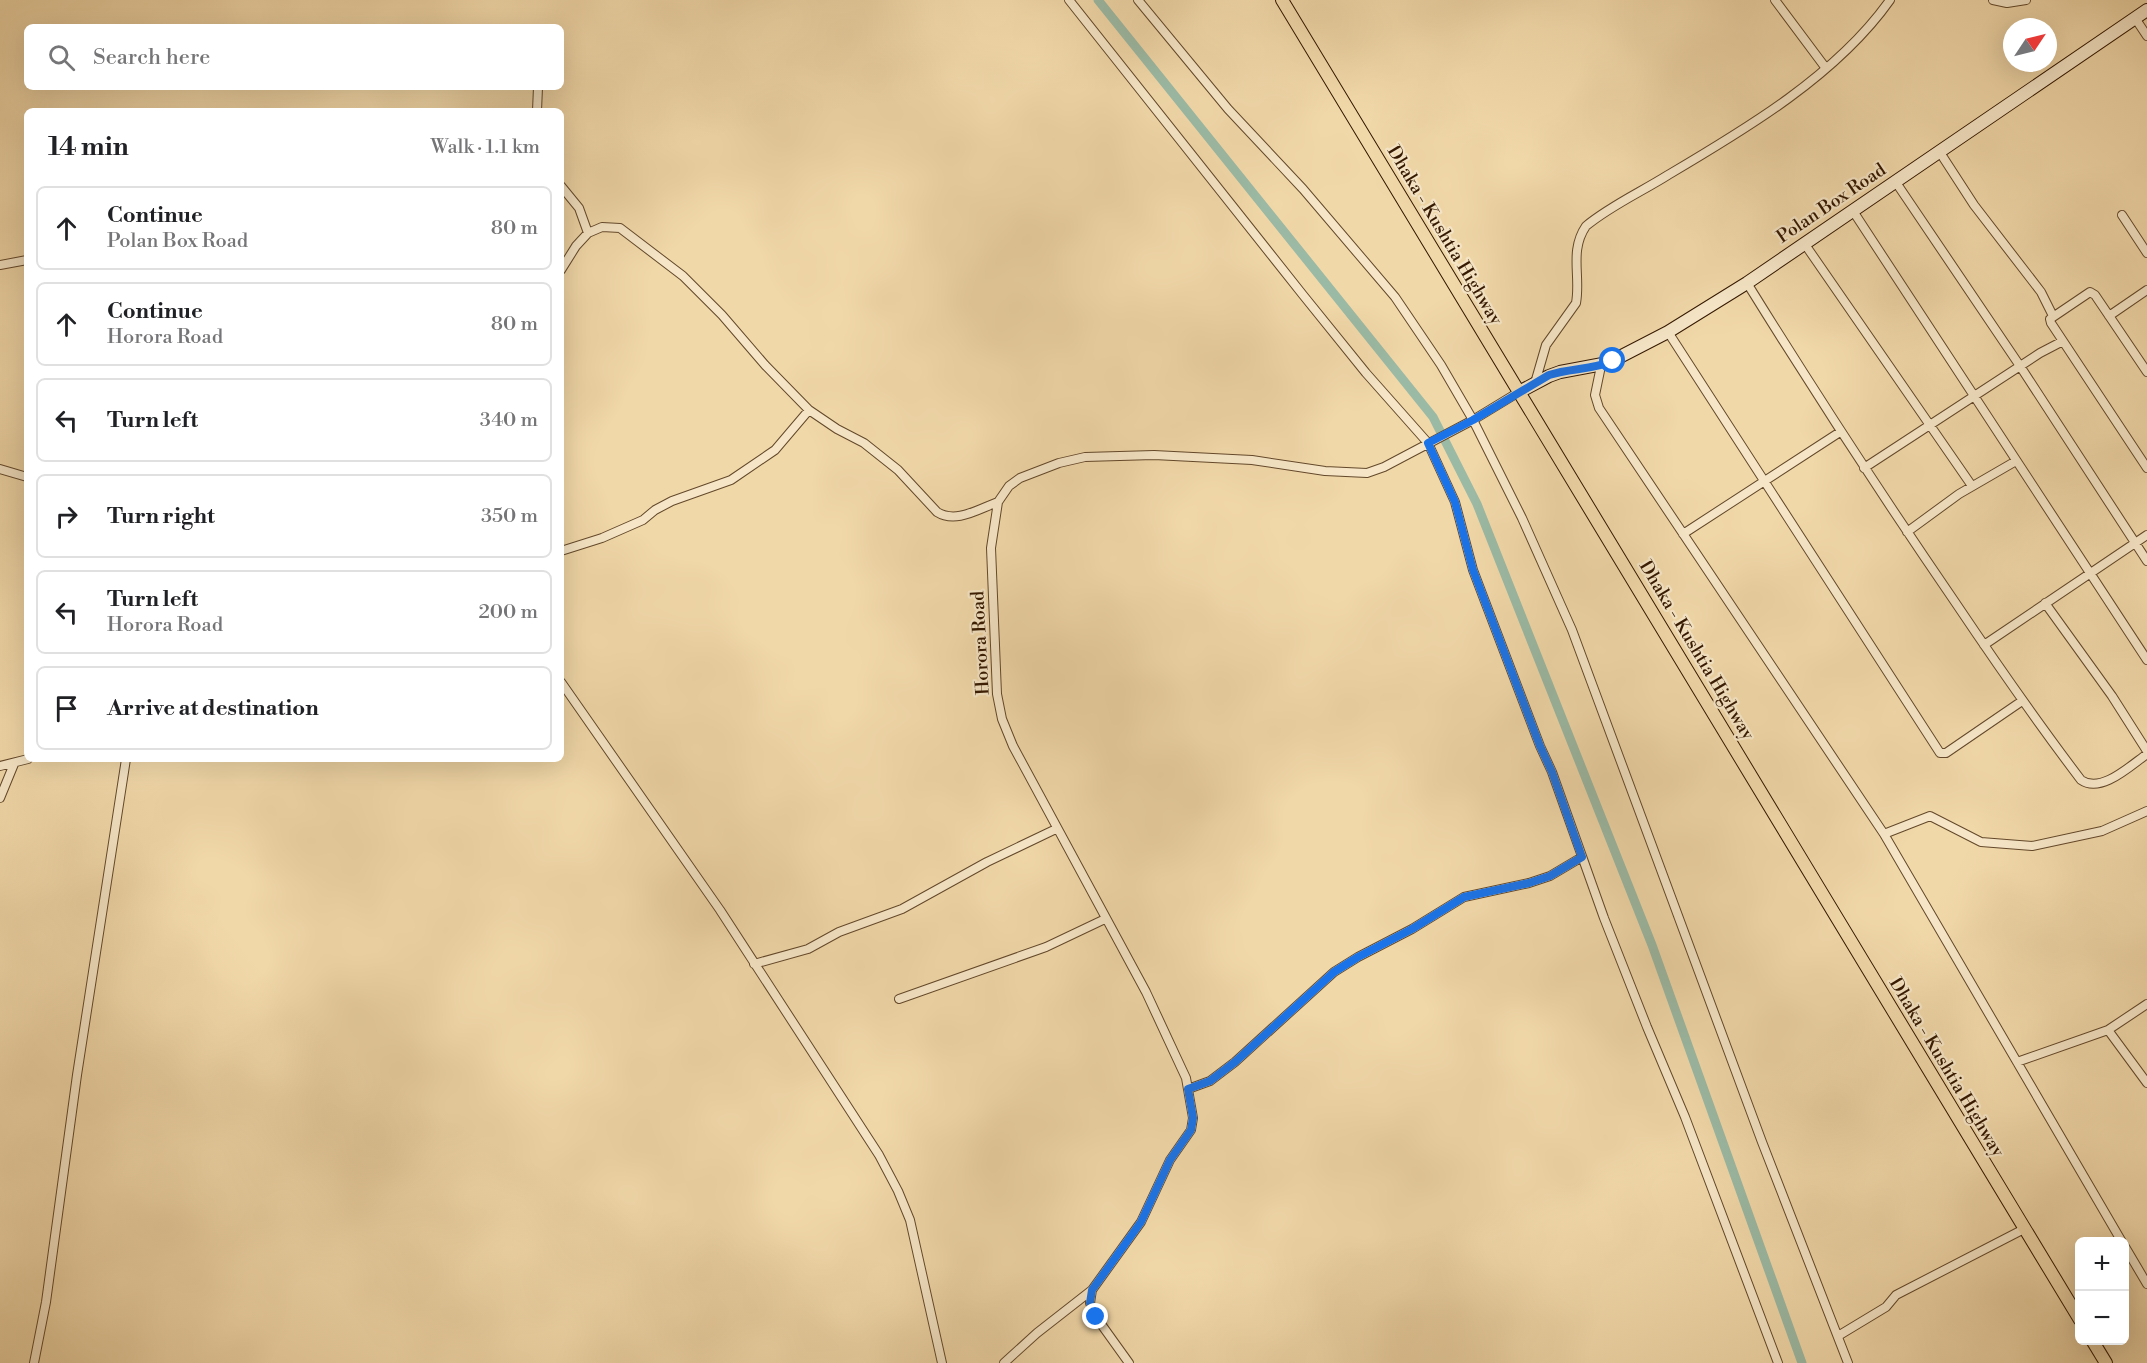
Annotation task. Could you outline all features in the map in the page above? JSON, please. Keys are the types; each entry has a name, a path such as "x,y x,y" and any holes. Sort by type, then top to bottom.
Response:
{"main road":[{"name":"Dhaka - Kushtia Highway","path":"1282,0 2075,1313"},
{"name":"Polan Box Road","path":"1519,392 1560,372 1601,366 1668,332 1747,284 2147,10"},
{"path":"2095,1345 2106,1363"}],"street":[{"path":"1069,0 1366,373 1430,443 1455,502 1473,570 1552,772 1647,1028 1685,1118 1778,1363"},
{"path":"1138,0 1228,109 1303,189 1395,297 1441,365 1473,420 1522,518 1572,630 1761,1142 1848,1363"},
{"path":"1775,0 1825,67"},
{"path":"1535,383 1546,345 1576,303 1575,257 1577,242 1586,226 1746,128 1794,93 1873,23 1890,0"},
{"path":"1993,0 2007,3 2026,0"},
{"path":"2135,18 2147,36"},
{"path":"537,108 538,90"},
{"path":"1939,151 1969,197 2041,292 2053,316"},
{"path":"1895,182 2020,366 2147,561"},
{"path":"564,190 579,208 588,233"},
{"path":"1853,210 2147,660"},
{"path":"2122,216 2147,253"},
{"path":"564,265 576,246 588,233 602,227 620,228 683,276 809,410 837,429 864,443 898,470 944,517 959,517 998,502 1009,486 1020,478 1059,463 1085,457 1154,456 1252,460 1325,471 1367,473 1384,467 1430,443 1519,392"},
{"path":"1804,243 1972,486"},
{"path":"0,265 24,260"},
{"path":"1747,284 1840,432 2022,701 2081,780 2097,785 2104,783 2147,753 2112,696 2045,603"},
{"path":"2109,316 2147,290"},
{"path":"2147,372 2095,295 2090,292 2050,319 2147,468"},
{"path":"1668,332 1940,753 1946,753 2022,701"},
{"path":"1864,468 2020,366 2063,341"},
{"path":"1601,366 1595,387 1596,402 1884,834 2119,1237"},
{"path":"564,550 602,538 643,520 672,501 731,480 775,450 809,410"},
{"path":"1683,534 1840,432"},
{"path":"1907,532 1972,486 2016,461"},
{"path":"0,469 24,476"},
{"name":"Horora Road","path":"998,502 991,548 997,694 1002,719 1013,746 1056,829 1151,1002 1186,1078 1193,1118 1191,1130 1170,1160 1141,1222 1092,1290 1037,1333 1004,1363"},
{"path":"1984,645 2147,535"},
{"path":"564,686 720,910 879,1155 910,1220 942,1363"},
{"path":"0,766 24,760"},
{"path":"34,1363 46,1302 78,1064 126,762"},
{"path":"0,798 14,764"},
{"path":"1884,834 1930,816 1981,842 2032,846 2102,831 2147,811"},
{"path":"754,964 808,949 839,932 902,909 987,862 1056,829"},
{"path":"1188,1089 1210,1081 1235,1062 1334,972 1358,957 1412,929 1464,897 1529,883 1550,876 1582,857"},
{"path":"899,999 1046,947 1105,919"},
{"path":"2017,1062 2108,1030 2147,1004"},
{"path":"2108,1030 2147,1083"},
{"path":"1838,1336 1886,1307 1896,1295 2024,1229"},
{"path":"2129,1253 2147,1284"},
{"path":"1092,1290 1090,1303 1096,1317 1129,1363"}],"waterway":[{"path":"1098,0 1433,417 1477,504 1652,945 1802,1363"}],"route":[{"path":"1096,1317 1090,1303 1092,1290 1141,1222 1170,1160 1191,1130 1193,1118 1188,1089 1210,1081 1235,1062 1334,972 1358,957 1412,929 1464,897 1487,890 1529,883 1550,876 1582,857 1552,772 1514,680 1473,570 1455,502 1428,443 1473,420 1549,375 1601,366 1613,361"}]}
